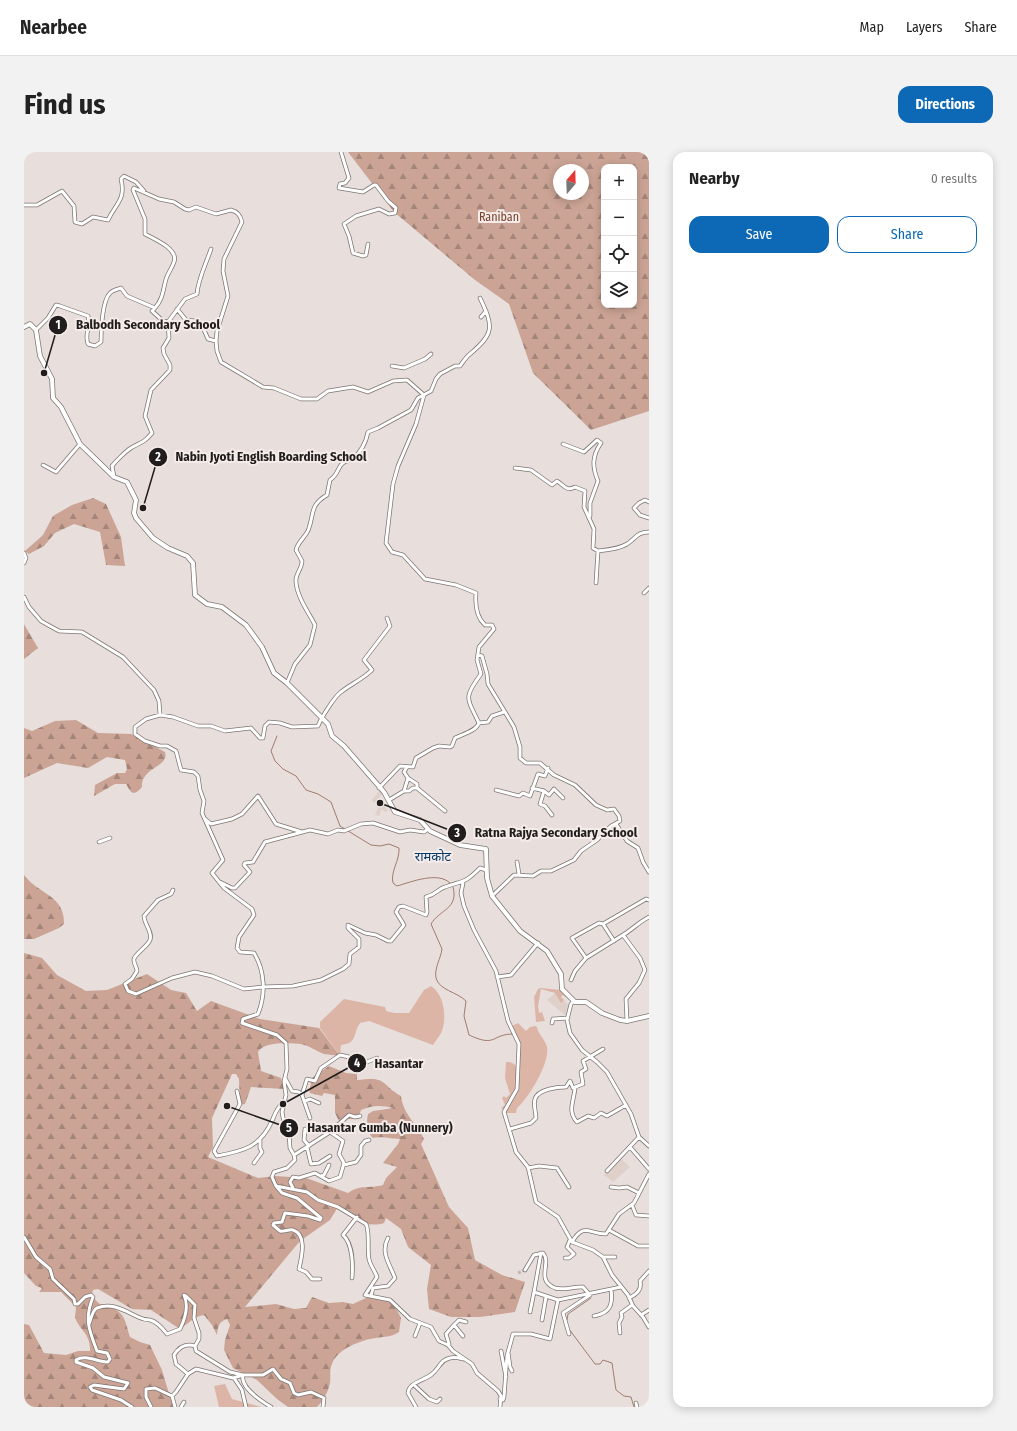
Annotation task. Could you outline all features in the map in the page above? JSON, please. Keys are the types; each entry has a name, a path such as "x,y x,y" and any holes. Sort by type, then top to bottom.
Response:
{"main road":[{"path":"24,327 30,324 36,330 40,356 52,378 53,398 61,407 80,444 114,477 127,482 136,500 134,513 136,518 153,538 168,548 186,556 193,563 195,595 207,604 222,607 246,625 262,647 274,673 287,683 328,724 332,736 344,746 389,800 395,812 420,820 434,833 460,844 486,849 486,870 492,896 520,931 533,941 538,942 547,951 561,974 562,988 574,1001 586,1002 602,1013 618,1020 627,1021 649,1016"}],"street":[{"path":"341,152 349,178 345,183 340,184 339,188 363,192 374,185 396,208 394,213 390,214 379,209 356,216 344,224 349,236 353,253 363,256 366,255 368,244"},
{"path":"24,205 37,206 62,191 74,206 75,222 82,224 93,217 108,220 121,200 123,193 121,179 124,176 128,176 136,182 145,193"},
{"path":"168,322 152,311 162,298 168,274 175,261 175,255 158,240 145,234 145,219 133,190 134,188 159,199 174,202 185,209 189,210 196,207 216,214 231,210 238,213 240,216 242,222 224,259 222,271 228,296 217,331 216,351 221,362 263,387 274,388 301,399 317,399 328,391 338,391 353,387 368,392 392,381 407,380 424,394"},
{"path":"114,477 112,466 115,462 121,458 125,451 144,442 152,433 145,416 151,390 170,370 170,366 164,354 163,348 169,338 168,322 185,299 197,294 198,283 202,276 211,249"},
{"path":"36,330 48,318 56,305 88,316 90,322 87,333 88,344 93,346 99,345 101,342 101,328 107,297 111,291 121,288 127,296 155,308"},
{"path":"287,683 294,664 310,644 315,625 306,613 296,585 296,576 302,561 296,550 297,545 309,529 314,506 320,499 327,495 330,480 335,477 339,465 345,460 352,460 359,452 367,441 368,432 411,410 418,398 431,391 436,378 440,374 455,366 460,366 468,355 479,347 486,339 490,326 486,310 480,298"},
{"path":"177,309 186,320 195,321 200,325 208,339 216,341"},
{"path":"481,317 486,310"},
{"path":"392,366 404,368 424,360 431,354"},
{"path":"424,394 416,424 398,466 393,484 386,543 392,552 402,555 425,579 456,585 476,593 475,609 482,622 485,625 492,625 494,629 479,647 477,660 481,674 473,686 468,700 479,723"},
{"path":"563,444 584,452 597,440 601,444 593,460 594,470 598,481 590,502 590,518"},
{"path":"43,465 56,472 80,444"},
{"path":"515,468 531,470 552,485 557,481 565,488 569,489 575,487 582,490 586,494 584,507 594,529 593,548 598,551 622,546 627,544 640,532 649,532"},
{"path":"649,502 645,500 634,508 640,515 649,518"},
{"path":"596,583 598,551"},
{"path":"24,553 26,558 24,563"},
{"path":"644,593 649,588"},
{"path":"24,597 29,607 41,621 48,626 64,632 82,632 123,657 154,690 159,701 160,715"},
{"path":"238,1091 240,1104 214,1154 217,1156 229,1154 256,1144 267,1131 286,1095 284,1076 287,1068 286,1043 277,1035 242,1023 243,1020 258,1014 264,981 260,965 254,953 240,952 237,948 239,938 254,915 252,909 224,888 212,873 223,860 202,813 204,801 200,790 198,776 194,772 181,770 179,755 174,749 145,741 135,734 135,727 146,719 160,715 173,717 198,726 211,726 225,731 251,728 260,738 263,738 265,726 269,722 280,723 292,727 304,725 314,727 318,726 321,718 340,693 372,670 364,660 390,626 387,618"},
{"path":"478,655 482,656 486,668 488,684 517,737 520,747 520,758 526,763 540,762 554,775 575,785 596,805 607,810 614,809 619,816 620,822 611,826 597,840 581,851 574,860 551,871 541,870 533,876 519,874 514,875 492,896"},
{"path":"379,788 394,770 400,766 413,766 416,758 433,748 439,746 452,746 455,738 466,732 474,730 479,723 488,722 492,716 504,712"},
{"path":"407,767 404,772 408,778 417,784 417,788 445,811"},
{"path":"496,790 519,796 523,793 530,796 538,774 545,776 548,768"},
{"path":"389,800 404,790 408,778"},
{"path":"404,790 409,791 417,788"},
{"path":"532,788 544,791 549,795 554,789 563,798"},
{"path":"544,791 540,804 546,806 552,814"},
{"path":"205,819 211,824 232,819 242,814 258,796 276,824 302,832"},
{"path":"220,882 235,888 250,872 244,865 245,863 253,862 265,842 302,832 310,830 328,834 338,830 344,831 349,827 361,824 373,823 400,832 424,832 428,829"},
{"path":"616,824 627,841 638,848 643,862 649,872"},
{"path":"100,842 110,838"},
{"path":"517,862 519,874"},
{"path":"173,890 171,894 158,900 144,916 146,927 150,933 150,940 135,957 132,963 137,971 132,979 125,984 128,991 136,994 172,978 195,972 212,976 244,989 293,986 321,980 343,969 349,964 350,954 360,945 359,939 348,928 348,926 365,933 391,940 404,925 396,912 399,907 403,906 426,915 426,897 436,895 443,887 463,882 480,868 486,870"},
{"path":"463,882 461,888 464,906 474,930 491,959 497,976 508,1020 519,1044 517,1089 504,1112 516,1152 528,1168 536,1202 558,1217 566,1229 571,1241 603,1256 615,1257"},
{"path":"586,958 572,938 599,924 603,924 646,899 649,900"},
{"path":"572,980 575,971 586,958 634,928 637,923 649,917"},
{"path":"603,924 614,941"},
{"path":"623,935 640,958 645,970 639,983 626,999 627,1021"},
{"path":"497,976 511,975 538,942"},
{"path":"574,1001 568,1018 570,1033 590,1058 595,1060 606,1071 634,1119 639,1138 649,1146"},
{"path":"552,1023 553,1019 568,1018"},
{"path":"575,1088 583,1083 581,1072 586,1069 583,1062 603,1049"},
{"path":"302,1095 307,1079 315,1081 321,1068 340,1055 349,1057 356,1064 377,1058"},
{"path":"284,1076 292,1091 299,1092 302,1095 310,1118"},
{"path":"510,1130 531,1123 536,1118 535,1099 539,1094 555,1088 566,1086 570,1080 575,1088 574,1099 570,1108 572,1115 578,1122 588,1116 594,1118 601,1113 607,1116 626,1106"},
{"path":"305,1101 310,1100 319,1103"},
{"path":"283,1102 284,1123 289,1134 290,1148 295,1160 291,1166 274,1172 272,1175 272,1180 282,1193 301,1200 320,1218 320,1220 308,1216 285,1213 282,1222 274,1223 273,1225 280,1231 290,1230 296,1233 302,1241 303,1255 299,1269 306,1272 312,1279 320,1279"},
{"path":"294,1155 330,1132 349,1115 355,1117 360,1116"},
{"path":"304,1129 304,1140 308,1146 311,1164 319,1163 330,1156"},
{"path":"293,1188 290,1182 293,1177 299,1178 311,1173 321,1176 326,1181 335,1180 341,1176 344,1165 339,1154 343,1141 330,1132"},
{"path":"607,1171 639,1138"},
{"path":"254,1162 262,1152 260,1148 260,1140"},
{"path":"344,1165 356,1162 361,1154 361,1146 365,1141 369,1140"},
{"path":"630,1147 649,1169"},
{"path":"321,1176 324,1175 330,1165"},
{"path":"528,1168 539,1166 557,1168 569,1187"},
{"path":"565,1258 567,1259 574,1254 572,1250 567,1247 582,1230 606,1234 619,1214 634,1204 649,1174"},
{"path":"276,1186 293,1188 307,1192 318,1200 338,1207 357,1217 367,1226 369,1260 377,1277 365,1295 390,1300 410,1319 431,1327 439,1341 448,1345 453,1351 467,1360 481,1377 498,1391 500,1407"},
{"path":"611,1187 627,1187 639,1193"},
{"path":"632,1205 636,1214 649,1216"},
{"path":"352,1278 353,1264 349,1243 343,1235 357,1217"},
{"path":"609,1230 638,1246 649,1246"},
{"path":"24,1238 36,1257 50,1268 53,1279 74,1299 75,1304 78,1304 85,1297 91,1295 92,1297 87,1313 89,1326 88,1330 97,1351 107,1353 110,1359 108,1362 101,1362 79,1358 76,1362 93,1368 104,1377 128,1383 124,1389 94,1385 90,1387 92,1390 121,1400 132,1407"},
{"path":"371,1296 373,1288 388,1286 395,1278 386,1256 385,1244 388,1238"},
{"path":"530,1312 540,1253"},
{"path":"525,1270 534,1255 543,1253 545,1255 545,1278 550,1285 561,1289 583,1287 590,1295"},
{"path":"603,1256 632,1305 649,1327"},
{"path":"629,1298 639,1292 641,1286 640,1281 649,1270"},
{"path":"568,1334 563,1313 590,1295 621,1287"},
{"path":"594,1316 605,1311 612,1304 611,1289"},
{"path":"534,1292 558,1300 581,1294 590,1295"},
{"path":"89,1326 94,1310 105,1306 121,1308 139,1318 152,1321 160,1326 167,1334 180,1329 182,1325 187,1308 184,1295 194,1305 194,1318 199,1333 199,1339 195,1346 197,1352 205,1355 226,1370 243,1375 263,1375 273,1370 280,1379 290,1383 294,1393 298,1395 311,1392 324,1398 323,1407"},
{"path":"542,1320 546,1297"},
{"path":"500,1398 503,1400 508,1352 513,1334 531,1334 550,1339 558,1300"},
{"path":"620,1333 619,1323 622,1317 621,1313 632,1305"},
{"path":"641,1315 649,1310"},
{"path":"449,1344 446,1334 459,1320 466,1322"},
{"path":"415,1336 420,1323"},
{"path":"454,1325 463,1336"},
{"path":"188,1374 176,1364 174,1356 178,1349 186,1344 195,1346"},
{"path":"501,1351 506,1378"},
{"path":"508,1352 510,1367 512,1370"},
{"path":"416,1407 408,1394 408,1390 420,1380 431,1375 440,1363 450,1358 467,1360"},
{"path":"172,1396 191,1371 199,1369 234,1378 243,1375"},
{"path":"243,1375 242,1380 244,1385 271,1407"},
{"path":"234,1378 242,1390 246,1407"},
{"path":"414,1385 429,1399 437,1402 440,1399"},
{"path":"151,1407 145,1391 148,1388 155,1388 172,1396 175,1407"},
{"path":"181,1407 184,1402"}],"shaded area":[{"path":"380,790 383,794 379,797 388,811 385,812 382,809 379,816 375,815 378,808 372,800"},
{"path":"431,986 439,994 442,1000 444,1013 442,1031 433,1045 369,1021 360,1023 354,1038 350,1042 341,1045 340,1056 320,1028 320,1022 344,999 385,1007 386,1011 394,1013 409,1013 424,990"},
{"path":"541,988 561,990 568,996 567,998 563,995 561,997 564,1000 561,1003 555,993 541,989 538,1006 539,1013 542,1012 545,1021 536,1022 534,997 538,989"},
{"path":"555,993 561,1002 564,1000 569,1006 566,1016 547,1000"},
{"path":"518,1023 526,1031 530,1027 537,1027 546,1044 547,1054 542,1071 533,1089 517,1108 516,1113 507,1113 501,1108 505,1105 502,1098 504,1096 506,1098 510,1094 505,1078 506,1062 516,1066 519,1072 520,1046 512,1026"},
{"path":"620,1158 630,1167 613,1182 604,1175"},
{"path":"225,1384 232,1399 261,1407 219,1407 214,1386"}],"green space":[{"name":"Raniban","path":"348,152 649,152 649,411 591,430 533,373 509,304 475,280 394,212"},
{"path":"93,498 106,504 121,537 125,566 106,565 100,532 74,524 55,533 44,546 29,554 25,551 43,535 53,516 72,505"},
{"path":"24,624 38,648 24,659"},
{"path":"76,720 98,733 131,734 165,752 165,757 160,764 146,775 143,780 142,787 139,791 134,793 130,791 126,784 115,784 94,796 95,785 117,773 125,773 127,769 125,760 107,757 88,768 57,763 24,778 24,728 32,731 55,721"},
{"path":"24,875 36,887 55,901 63,914 64,924 59,928 34,939 24,939"},
{"path":"24,953 42,958 57,975 86,991 107,990 147,974 171,990 186,993 197,1011 211,1001 260,1019 319,1028 340,1056 324,1054 301,1044 290,1043 271,1044 261,1048 258,1052 261,1071 281,1078 284,1089 251,1087 245,1104 240,1105 239,1079 236,1074 232,1074 212,1118 213,1147 208,1157 258,1178 275,1176 306,1178 348,1193 361,1188 383,1185 386,1178 397,1167 383,1163 398,1144 400,1139 381,1137 373,1138 368,1130 367,1117 368,1114 373,1111 394,1108 381,1106 369,1107 361,1110 358,1119 347,1119 340,1123 335,1113 335,1095 324,1093 322,1096 310,1093 309,1090 311,1084 309,1080 329,1066 346,1073 357,1074 357,1080 379,1080 401,1096 404,1108 421,1133 424,1139 421,1144 449,1207 468,1228 475,1260 502,1275 525,1282 515,1312 480,1317 451,1317 429,1309 427,1289 431,1265 408,1247 401,1229 386,1218 384,1223 378,1224 360,1221 338,1207 330,1220 300,1241 245,1307 276,1304 294,1309 306,1308 312,1297 329,1303 343,1302 353,1304 368,1297 377,1297 392,1303 401,1318 399,1332 390,1336 370,1339 357,1343 339,1354 331,1366 330,1383 327,1393 317,1407 288,1407 257,1380 233,1368 224,1350 225,1340 230,1325 227,1319 220,1323 217,1335 212,1325 204,1315 194,1319 180,1329 151,1310 132,1309 98,1289 93,1290 92,1294 98,1303 113,1308 122,1315 130,1337 150,1345 162,1370 173,1407 24,1407 24,1324 29,1325 44,1353 66,1355 78,1351 90,1351 90,1345 75,1317 76,1307 61,1292 39,1292 42,1288 36,1286 24,1273"}],"waterway":[{"path":"277,736 271,751 275,761 283,769 296,776 306,790 318,794 331,802 340,826 371,845 380,846 389,844 399,848 392,879 393,883 397,886 424,878 439,878 450,883"},
{"path":"453,887 454,894 451,904 431,924 442,949 436,971 436,978 444,988 466,1001 464,1016 469,1035 478,1039 489,1040 513,1034"},
{"path":"567,1320 568,1314 591,1298"},
{"path":"569,1329 595,1364 600,1364 603,1360 612,1363 616,1390 624,1396 631,1397 634,1407"}],"tunnel":[{"path":"518,1273 525,1270"}],"place":[{"name":"Balbodh Secondary School","path":"44,373"},
{"name":"Nabin Jyoti English Boarding School","path":"143,508"},
{"name":"Ratna Rajya Secondary School","path":"380,803"},
{"name":"Hasantar","path":"283,1104"},
{"name":"Hasantar Gumba (Nunnery)","path":"227,1106"}],"district":[{"name":"रामकोट","path":"433,856"}]}
